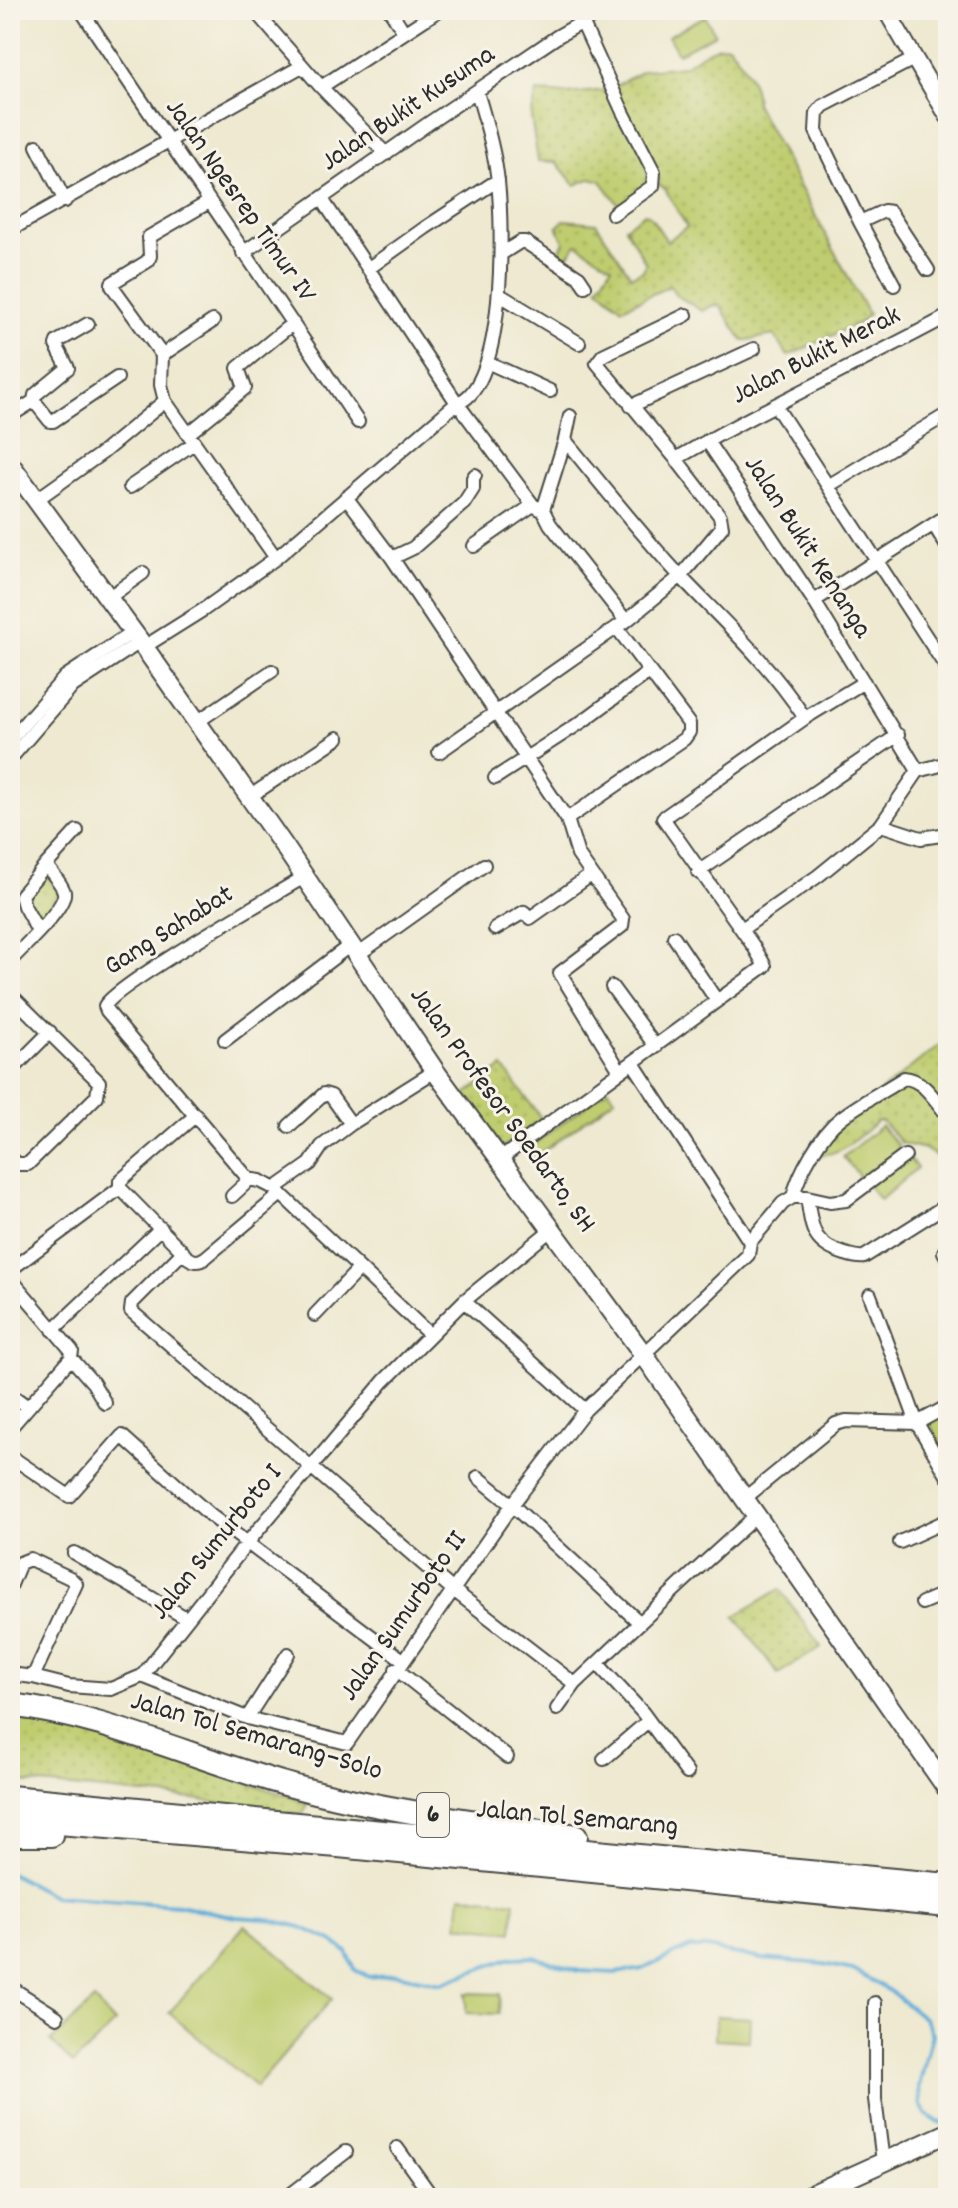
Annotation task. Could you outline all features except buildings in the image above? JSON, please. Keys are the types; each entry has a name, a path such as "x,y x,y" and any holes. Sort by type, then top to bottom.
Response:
{"highway":[{"name":"Jalan Tol Semarang–Solo","path":"10,1705 81,1718 274,1781 381,1807 866,1877"},
{"name":"Jalan Tol Semarang","path":"10,1797 948,1885"},
{"name":"Jalan Tol Semarang","path":"10,1819 338,1846 948,1906"},
{"name":"6","path":"10,1835 181,1835"}],"main road":[{"name":"Jalan Profesor Soedarto, SH","path":"10,464 139,640 435,1071 644,1355 948,1790"},
{"path":"808,2197 948,2133"}],"street":[{"name":"Jalan Ngesrep Timur IV","path":"81,10 358,422"},
{"path":"254,10 321,87 386,154"},
{"path":"390,10 404,32"},
{"path":"321,87 439,10"},
{"name":"Jalan Bukit Kusuma","path":"243,253 477,92 604,10"},
{"path":"886,10 948,116"},
{"path":"582,22 655,178 653,186 613,214"},
{"path":"894,285 816,131 817,113 823,106 914,59"},
{"path":"10,230 302,66"},
{"path":"10,759 15,740 50,702 116,651 203,610 276,558 457,403 472,395 487,362 500,295 501,254 498,180 477,92"},
{"path":"37,146 65,201"},
{"path":"369,268 498,180"},
{"path":"322,199 457,403 550,524 622,625 649,672 689,724 689,732 684,739 567,819"},
{"path":"209,202 149,237 148,261 112,283 112,286 162,355 161,385 165,401 276,558"},
{"path":"860,222 884,211 890,212 928,270"},
{"path":"501,254 525,242 579,277 585,286"},
{"path":"500,295 579,343"},
{"path":"439,752 622,625 681,576 722,527 723,522 676,459 598,366 598,360 603,355 686,315"},
{"name":"Jalan Bukit Merak","path":"676,459 948,316"},
{"path":"162,355 213,321"},
{"path":"130,487 191,439 245,388 238,368 293,323"},
{"path":"88,324 57,342 68,368 35,395 34,401 53,421 117,378"},
{"path":"631,406 754,349"},
{"path":"487,362 550,391"},
{"path":"10,416 34,401"},
{"path":"36,500 102,453 165,401"},
{"path":"775,405 948,670"},
{"path":"828,486 946,415"},
{"path":"474,546 538,508 565,440 570,416"},
{"path":"565,440 681,576 758,654 805,718"},
{"name":"Jalan Bukit Kenanga","path":"707,441 814,601 918,771"},
{"path":"392,558 413,548 464,503 471,493 475,475"},
{"path":"346,497 392,558 567,819 578,855 624,923 560,973 620,1071"},
{"path":"814,601 948,515"},
{"path":"934,525 948,548"},
{"path":"108,598 143,573"},
{"path":"197,722 272,671"},
{"path":"495,778 583,721 649,672"},
{"path":"500,1159 765,965 662,820 805,718 864,682"},
{"path":"698,872 898,735"},
{"path":"249,797 338,738"},
{"path":"742,929 818,876 881,825 918,771 948,763"},
{"path":"881,825 921,838 948,834"},
{"path":"38,931 21,895 77,831"},
{"path":"10,961 60,905 64,895 46,865"},
{"path":"225,1040 484,865"},
{"path":"495,929 524,912 530,918 591,875"},
{"name":"Gang Sahabat","path":"247,1179 105,1006 108,999 144,975 304,877"},
{"path":"674,937 717,1001"},
{"path":"612,987 656,1047"},
{"path":"10,994 99,1082 99,1092 28,1164 17,1164 10,1157"},
{"path":"10,1072 50,1032"},
{"path":"633,1063 750,1242"},
{"path":"120,1188 183,1254 199,1262 279,1192 280,1185 312,1162 322,1146 435,1071"},
{"path":"905,1156 846,1200 830,1202 793,1197 799,1175 839,1119 904,1078 921,1084 948,1116"},
{"path":"289,1126 324,1094 331,1096 351,1124"},
{"path":"10,1270 120,1188 122,1179 196,1115"},
{"path":"232,1196 247,1179 267,1183 430,1335"},
{"name":"Jalan Sumurboto II","path":"142,1676 247,1718 347,1743 512,1505 585,1410 748,1255 750,1242 783,1203 793,1197"},
{"path":"807,1197 815,1237 830,1250 858,1258 948,1204"},
{"path":"53,1330 161,1228"},
{"name":"Jalan Sumurboto I","path":"142,1676 186,1618 370,1396 464,1301 552,1229"},
{"path":"183,1254 132,1303 131,1311 452,1589 575,1684"},
{"path":"315,1315 359,1269"},
{"path":"10,1278 72,1351 71,1358 10,1428"},
{"path":"870,1295 917,1423 948,1477"},
{"path":"464,1301 585,1410"},
{"path":"71,1358 93,1383 105,1403"},
{"path":"10,1394 28,1407"},
{"path":"745,1498 836,1424 846,1421 917,1423 948,1406"},
{"path":"10,1456 69,1496 122,1436 197,1503 400,1664 507,1757"},
{"path":"478,1477 640,1623"},
{"path":"557,1709 575,1684 757,1515"},
{"path":"900,1542 948,1520"},
{"path":"74,1553 186,1618"},
{"path":"10,1587 20,1563 30,1559 70,1578 76,1584 19,1673 69,1686 111,1689 142,1676"},
{"path":"922,1603 948,1592"},
{"path":"247,1718 288,1654"},
{"path":"598,1664 648,1721 687,1773"},
{"path":"604,1759 648,1721"},
{"path":"10,1987 57,2017"},
{"path":"875,2003 875,2099 883,2162"},
{"path":"397,2148 433,2198"},
{"path":"286,2198 346,2152"}],"green space":[{"path":"705,16 715,34 678,54 668,36"},
{"path":"728,45 748,73 756,105 868,314 863,321 788,356 774,335 743,341 720,306 713,305 702,311 676,295 670,286 622,308 598,287 612,266 577,244 564,261 558,255 564,241 557,227 564,220 596,223 631,276 643,271 646,264 625,227 645,213 667,241 687,227 665,189 653,181 619,205 601,181 592,178 575,185 556,162 538,161 531,117 537,92 566,94 608,90 644,70 684,66 703,53"},
{"path":"49,877 61,890 48,910 41,914 30,909 29,900 36,885"},
{"path":"948,1038 948,1164 925,1149 901,1143 882,1121 877,1121 838,1151 820,1155 811,1153 861,1107"},
{"path":"503,1067 542,1119 502,1148 463,1096"},
{"path":"608,1089 615,1098 533,1159 526,1150"},
{"path":"881,1126 917,1168 880,1200 843,1157"},
{"path":"948,1409 948,1459 928,1420"},
{"path":"780,1589 821,1647 778,1674 735,1616"},
{"path":"10,1718 80,1732 149,1752 286,1795 307,1803 307,1807 303,1813 283,1814 194,1799 10,1781"},
{"path":"461,1895 515,1902 512,1932 458,1925"},
{"path":"245,1925 332,1999 256,2087 169,2013"},
{"path":"466,1993 500,1994 499,2014 466,2013"},
{"path":"94,2000 115,2023 73,2064 51,2041"},
{"path":"716,2016 750,2018 749,2041 715,2039"}],"waterway":[{"path":"10,1873 53,1896 178,1905 301,1927 332,1941 347,1952 355,1970 369,1977 396,1974 441,1983 510,1958 534,1957 579,1971 615,1973 643,1969 688,1948 707,1948 762,1959 853,1970 890,1991 925,2019 932,2034 919,2086 920,2103 926,2114 948,2124"}]}
